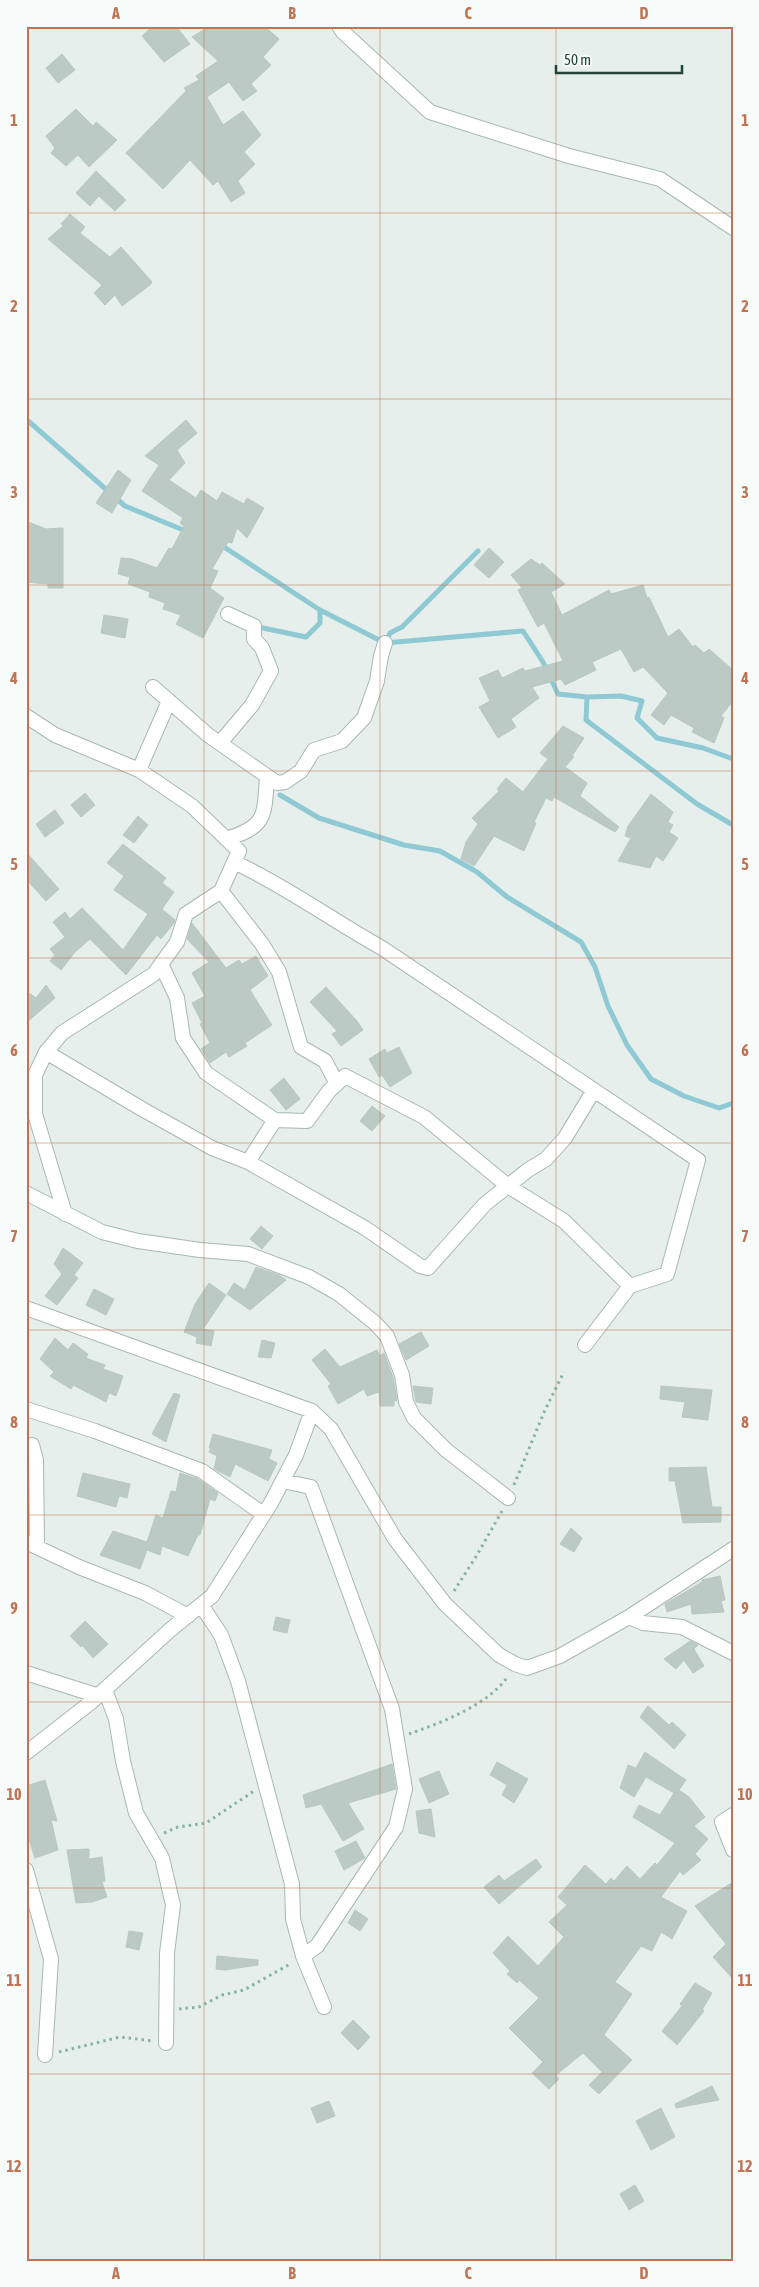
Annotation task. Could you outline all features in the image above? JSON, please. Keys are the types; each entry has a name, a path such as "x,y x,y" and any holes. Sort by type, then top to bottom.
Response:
{"street":[{"path":"339,26 343,32 430,112 569,156 660,179 733,228"},
{"path":"220,743 252,705 271,671 262,648 254,639 254,626 228,614"},
{"path":"153,687 220,743 277,783 285,782 301,771 314,750 342,741 364,718 377,681 385,643"},
{"path":"139,770 169,701"},
{"path":"26,716 55,736 139,770 192,806 239,851 236,863 221,891 186,914 177,942 154,974 62,1032 46,1052 36,1075 35,1114 65,1214"},
{"path":"226,839 248,832 263,818 267,776"},
{"path":"236,863 272,880 382,948 698,1160 667,1274 630,1286 584,1345"},
{"path":"221,891 262,944 279,972 301,1047 325,1061 337,1084"},
{"path":"161,964 177,998 183,1038 206,1073 275,1120 307,1121 345,1076 424,1117 508,1186 564,1221 630,1286"},
{"path":"46,1052 197,1139 248,1162 365,1228 420,1266 428,1268 478,1211 508,1186 546,1159 565,1138 594,1090"},
{"path":"248,1162 275,1120"},
{"path":"26,1193 102,1232 138,1241 200,1250 248,1254 310,1277 339,1294 375,1323 387,1336 402,1375 406,1402 414,1418 446,1450 508,1498"},
{"path":"26,1308 312,1411 331,1429 395,1539 445,1604 499,1655 515,1664 528,1668 560,1656 629,1617 733,1549"},
{"path":"26,1409 95,1431 202,1470 263,1514"},
{"path":"26,1753 102,1693 212,1596 263,1514 296,1455 312,1411"},
{"path":"32,1445 36,1460 31,1544 145,1593 188,1616"},
{"path":"282,1480 311,1487 392,1709 405,1789 396,1828 317,1946 304,1956"},
{"path":"201,1605 221,1634 238,1681 292,1884 293,1919 304,1956 324,2007"},
{"path":"629,1617 643,1623 682,1627 733,1653"},
{"path":"26,1673 102,1693 116,1719 123,1761 136,1812 162,1858 173,1905 166,1952 166,2043"},
{"path":"733,1815 722,1822 733,1850"},
{"path":"26,1870 51,1959 45,2055"}],"path":[{"path":"397,1739 447,1720 499,1689 515,1664"},
{"path":"152,1839 178,1826 206,1823 264,1784"},
{"path":"166,2010 198,2007 222,1995 244,1990 304,1956"},
{"path":"45,2055 120,2037 166,2043"}],"building":[{"path":"153,26 176,26 190,44 164,62 142,36"},
{"path":"210,26 264,26 279,39 263,57 271,65 251,84 257,91 243,101 229,82 207,97 223,125 243,111 261,135 244,152 255,164 238,181 245,193 231,202 218,181 213,185 190,160 163,189 126,153 186,91 184,88 199,80 196,76 218,61 192,37"},
{"path":"62,54 75,70 58,83 46,68"},
{"path":"76,109 93,126 96,122 117,140 89,167 78,155 66,166 51,153 55,148 46,136"},
{"path":"96,171 126,200 115,211 99,196 90,206 76,193"},
{"path":"70,214 85,227 80,233 110,257 121,247 152,282 150,285 122,306 115,295 105,305 94,293 102,285 48,239 63,226 61,224"},
{"path":"186,420 197,433 177,450 185,463 169,480 196,498 201,490 217,501 222,492 244,504 247,498 264,508 247,538 237,528 232,543 228,542 212,569 218,571 210,588 224,598 203,638 176,624 181,615 163,609 165,603 149,597 150,592 128,584 130,577 118,574 121,558 132,559 157,568 169,548 172,549 184,526 180,523 183,518 142,491 159,465 145,456"},
{"path":"118,470 131,480 112,513 96,503"},
{"path":"26,521 46,529 63,528 63,588 48,588 48,584 26,582"},
{"path":"489,548 504,562 489,578 474,565"},
{"path":"531,559 540,565 542,563 565,584 551,592 562,615 609,590 611,594 643,585 647,598 649,597 668,637 679,629 693,647 695,645 704,653 709,649 733,670 733,701 721,716 724,718 714,743 692,732 694,728 671,715 664,725 651,715 668,693 643,667 634,672 621,649 592,662 596,670 565,685 561,679 532,687 539,698 511,719 516,727 498,738 479,707 490,701 479,678 498,670 502,678 523,668 525,671 563,661 544,623 538,627 518,590 522,588 511,575"},
{"path":"104,615 128,619 125,638 101,633"},
{"path":"563,726 584,738 572,756 574,757 565,767 587,783 580,796 619,827 615,832 554,797 552,801 546,798 534,822 536,823 524,851 494,836 474,866 461,859 466,842 478,824 472,818 499,791 497,789 506,778 523,792 548,759 540,753"},
{"path":"85,793 95,805 81,817 71,805"},
{"path":"651,794 673,812 668,822 673,825 669,832 678,838 663,861 656,856 650,868 618,861 631,838 625,836 628,826"},
{"path":"55,810 64,823 45,837 36,824"},
{"path":"138,816 148,825 134,843 123,835"},
{"path":"123,844 166,878 162,883 174,892 162,909 175,920 174,923 161,939 157,935 126,975 90,939 75,952 61,970 50,961 55,955 50,949 65,937 53,922 65,912 70,919 82,908 123,950 148,914 114,890 124,876 107,863"},
{"path":"26,852 59,889 46,901 26,879"},
{"path":"192,923 226,968 239,960 242,964 256,956 268,976 250,990 272,1025 245,1043 247,1046 229,1057 226,1052 210,1063 201,1049 210,1043 192,1003 205,996 192,973 209,962 187,939"},
{"path":"46,985 55,998 26,1023 26,991 36,998"},
{"path":"326,987 363,1030 341,1046 332,1034 337,1031 310,1002"},
{"path":"399,1047 412,1073 390,1087 382,1075 379,1077 369,1059 385,1049 387,1053"},
{"path":"284,1078 300,1099 286,1110 270,1090"},
{"path":"372,1106 385,1116 372,1131 360,1121"},
{"path":"261,1226 273,1236 262,1249 250,1239"},
{"path":"63,1248 83,1263 74,1275 78,1278 57,1305 45,1296 62,1274 54,1264"},
{"path":"256,1267 279,1275 286,1280 250,1310 227,1294 234,1283 245,1290"},
{"path":"209,1283 226,1295 203,1329 214,1331 211,1346 196,1343 197,1337 184,1332 195,1304"},
{"path":"94,1289 114,1299 106,1315 86,1305"},
{"path":"421,1332 429,1346 406,1360 399,1344"},
{"path":"55,1338 68,1350 73,1343 88,1354 86,1358 105,1365 103,1369 123,1376 116,1396 109,1393 106,1402 73,1385 71,1389 50,1376 54,1372 40,1359"},
{"path":"262,1340 275,1343 271,1358 258,1357"},
{"path":"325,1349 340,1367 377,1350 380,1356 384,1353 393,1377 397,1401 394,1400 394,1406 380,1406 379,1392 367,1396 364,1389 338,1404 328,1386 331,1384 312,1360"},
{"path":"413,1386 433,1388 431,1404 416,1402"},
{"path":"661,1386 712,1390 708,1420 682,1417 685,1402 660,1399"},
{"path":"174,1393 180,1395 166,1442 152,1434"},
{"path":"213,1434 272,1450 269,1459 277,1463 268,1481 235,1464 230,1477 214,1469 217,1456 209,1452"},
{"path":"706,1467 712,1507 721,1507 721,1522 683,1523 675,1481 669,1481 669,1468"},
{"path":"83,1473 130,1484 127,1498 119,1496 116,1507 77,1496"},
{"path":"180,1473 198,1479 218,1493 215,1501 210,1499 200,1535 198,1535 188,1556 162,1546 160,1555 147,1550 140,1569 100,1555 113,1531 147,1542 156,1515 163,1518 171,1491 176,1492"},
{"path":"571,1528 582,1538 574,1552 560,1544"},
{"path":"720,1576 725,1600 721,1601 724,1612 692,1614 691,1604 667,1612 665,1604 702,1582 702,1580"},
{"path":"276,1617 290,1620 287,1633 273,1630"},
{"path":"85,1621 108,1644 93,1658 82,1645 81,1647 70,1636"},
{"path":"690,1641 698,1645 694,1649 704,1666 693,1673 684,1660 676,1669 664,1659"},
{"path":"648,1706 669,1725 672,1722 686,1735 674,1749 640,1717"},
{"path":"645,1752 686,1780 679,1790 689,1797 705,1817 694,1826 708,1839 695,1854 701,1860 683,1875 680,1871 661,1897 687,1911 672,1939 661,1932 652,1951 641,1946 615,1982 632,1994 604,2035 632,2060 599,2094 589,2085 602,2072 583,2053 556,2075 559,2079 549,2089 532,2073 543,2062 509,2028 539,1998 519,1980 517,1983 507,1974 510,1971 493,1953 508,1936 538,1966 564,1937 549,1922 567,1905 558,1897 585,1865 606,1884 611,1878 614,1881 627,1866 640,1879 655,1863 657,1865 675,1843 633,1817 639,1805 660,1815 674,1793 646,1777 634,1797 620,1788 628,1765 636,1768"},
{"path":"497,1762 528,1779 514,1803 502,1795 507,1785 490,1775"},
{"path":"392,1764 396,1789 348,1803 364,1829 343,1841 321,1804 306,1808 303,1795"},
{"path":"439,1771 449,1794 429,1803 419,1779"},
{"path":"45,1780 57,1821 51,1820 58,1850 35,1858 26,1830 26,1786"},
{"path":"431,1809 435,1837 419,1833 416,1811"},
{"path":"356,1841 365,1858 344,1870 335,1851"},
{"path":"89,1849 89,1859 102,1857 105,1881 102,1882 107,1897 92,1902 76,1903 67,1850"},
{"path":"536,1859 542,1867 499,1904 484,1887 499,1875 504,1881"},
{"path":"733,1882 733,1979 713,1957 726,1944 695,1906"},
{"path":"355,1910 368,1919 360,1931 348,1923"},
{"path":"129,1931 143,1933 139,1950 126,1947"},
{"path":"217,1956 258,1960 258,1965 225,1970 216,1969"},
{"path":"695,1983 712,1993 702,2010 704,2011 677,2045 662,2031 682,2006 680,2004"},
{"path":"353,2020 370,2037 358,2050 341,2033"},
{"path":"712,2086 719,2100 676,2108 675,2104"},
{"path":"329,2101 335,2116 317,2123 311,2108"},
{"path":"661,2108 675,2137 651,2150 636,2121"},
{"path":"635,2185 644,2201 629,2210 620,2194"}],"waterway":[{"path":"26,419 125,506 188,532"},
{"path":"221,545 320,610 385,643 523,631 543,662 558,694 587,697 586,720 697,804 733,825"},
{"path":"386,642 390,633 402,627 478,551"},
{"path":"263,628 306,637 320,623 320,610"},
{"path":"587,697 621,696 642,701 637,718 657,738 703,748 733,759"},
{"path":"280,795 319,818 404,845 440,851 477,872 507,897 581,942 595,967 608,1006 627,1045 651,1079 684,1096 719,1108 733,1103"}]}
